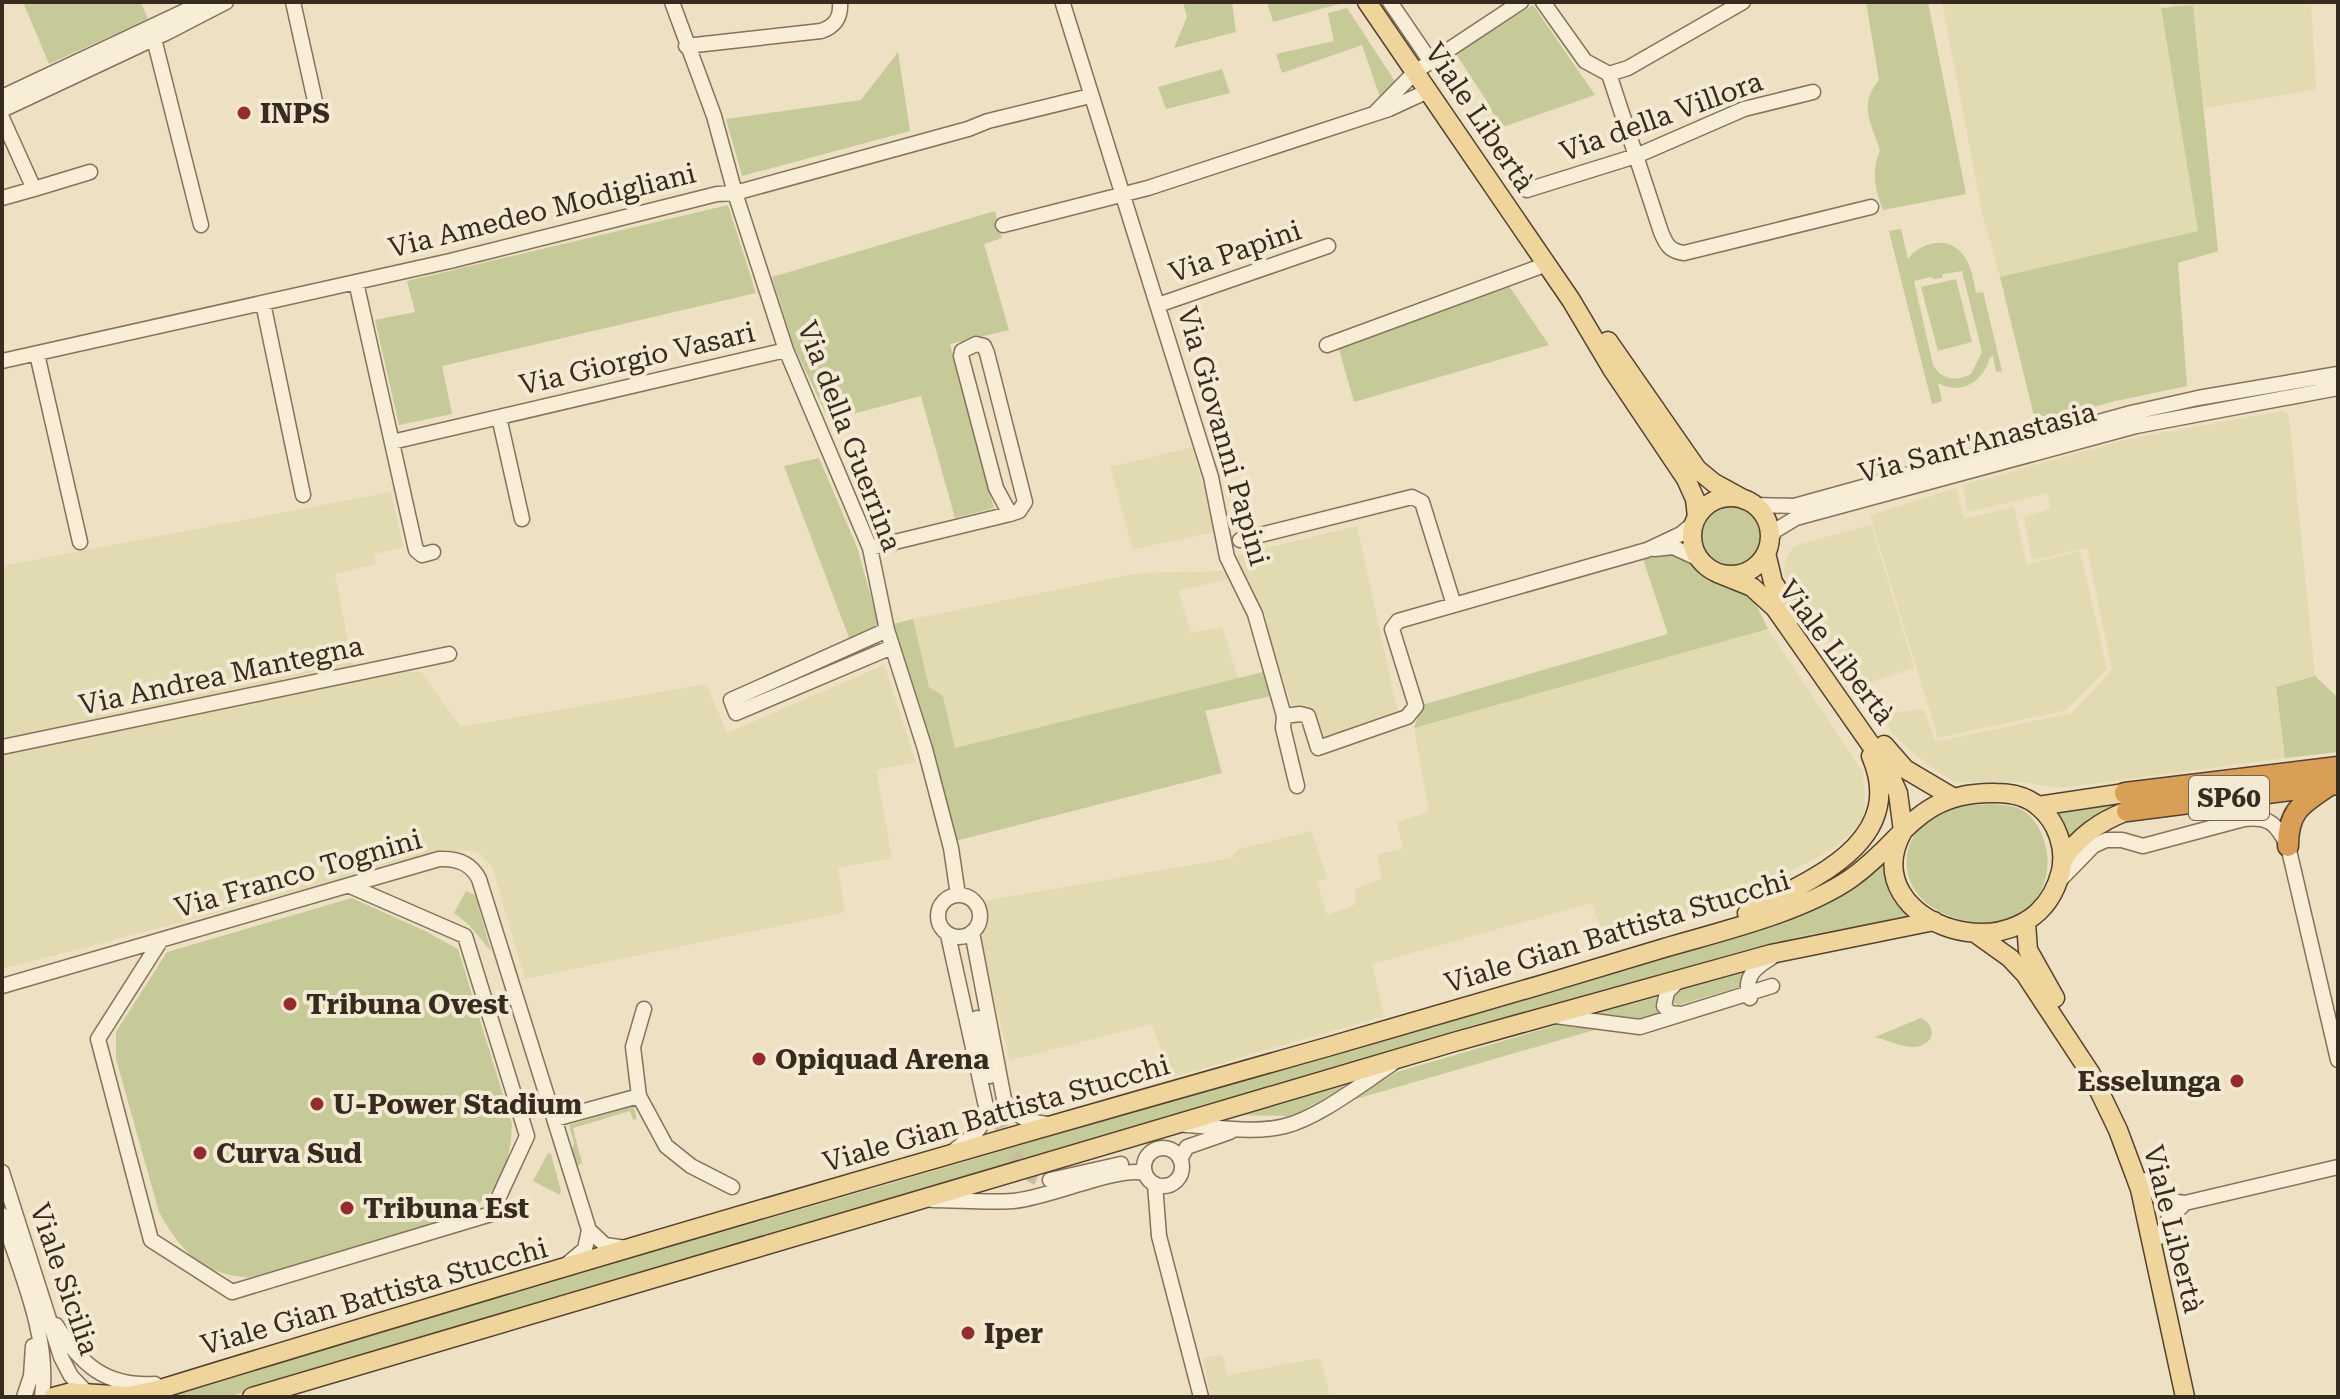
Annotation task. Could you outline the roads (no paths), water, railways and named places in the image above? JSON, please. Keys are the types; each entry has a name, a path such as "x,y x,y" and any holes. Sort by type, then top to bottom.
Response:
{"highway":[{"name":"Viale Gian Battista Stucchi","path":"2126,802 2335,779"},
{"path":"2288,846 2288,826 2300,806 2335,779"}],"main road":[{"name":"Viale Libertà","path":"1367,2 1423,67 1428,91 1571,300 1612,369 1686,479 1693,493 1696,520"},
{"name":"Viale Libertà","path":"1571,300 1607,340 1697,469 1714,483 1749,502"},
{"path":"1731,497 1749,502 1766,520 1768,546 1757,565 1746,572 1732,575 1717,573 1699,559 1692,541 1696,520 1706,506 1717,500 1731,497"},
{"name":"Viale Libertà","path":"1768,546 1775,587 1886,748 1912,774 1954,798"},
{"name":"Viale Libertà","path":"1717,573 1752,587 1775,608 1877,752 1894,781 1901,806 1903,831"},
{"path":"1703,936 1812,879 1848,856 1861,842 1876,813 1879,784 1873,760 1854,721"},
{"name":"Viale Gian Battista Stucchi","path":"53,1397 67,1392 128,1396 179,1383 1703,936 1824,895 1862,870 1928,808 1954,798 1979,793 2014,794 2038,806 2126,802"},
{"name":"Viale Gian Battista Stucchi","path":"1903,831 1894,853 1894,877 1910,904 1934,921 1975,933 2004,932 2026,923 2048,899 2062,861 2085,833 2126,802"},
{"path":"2038,806 2057,830 2062,861"},
{"name":"Viale Gian Battista Stucchi","path":"252,1397 1407,1055 1783,952 1934,921"},
{"name":"Viale Libertà","path":"2026,923 2026,941 2033,961 2097,1067 2128,1131 2146,1180 2197,1397"},
{"name":"Viale Libertà","path":"1975,933 2010,958 2025,974 2091,1074 2118,1130 2140,1189 2185,1397"}],"street":[{"path":"2,110 204,2"},
{"path":"2,97 152,30 226,2"},
{"path":"293,2 315,101"},
{"name":"Via della Guerrina","path":"672,2 714,116 735,193 786,350 870,548 887,630 925,749 951,848 958,895"},
{"path":"686,46 821,31 837,21 840,2"},
{"name":"Viale Libertà","path":"1390,2 1423,67"},
{"path":"1376,113 1423,67 1521,2"},
{"path":"1543,2 1585,61 1609,74 1667,246 1684,253 1871,207"},
{"path":"1609,74 1628,68 1739,3"},
{"name":"Via Giovanni Papini","path":"1063,4 1211,477 1227,557 1255,614 1284,716 1283,728 1297,786"},
{"path":"152,30 201,225"},
{"path":"1003,225 1148,188 1400,105 1428,91"},
{"name":"Via della Villora","path":"1527,190 1636,156 1744,109 1813,92"},
{"name":"Via Amedeo Modigliani","path":"2,361 584,229 717,194 735,193 988,121 1090,96"},
{"path":"2,118 34,189"},
{"path":"2,198 90,172"},
{"name":"Via Papini","path":"1158,305 1328,246"},
{"path":"1327,345 1547,264"},
{"path":"356,282 416,550 422,555 433,552"},
{"path":"263,303 303,495"},
{"path":"870,548 1010,514 1019,511 1025,502 987,353 984,346 976,344 962,351 961,356 996,488 1010,514"},
{"name":"Via Giorgio Vasari","path":"392,442 786,350"},
{"path":"37,354 80,542"},
{"name":"Via Sant'Anastasia","path":"1749,502 1794,506 2131,413 2338,374"},
{"name":"Via Sant'Anastasia","path":"1768,546 1776,530 1796,518 2052,447 2207,411 2338,388"},
{"name":"Via Giorgio Vasari","path":"499,417 522,519"},
{"path":"1240,540 1412,497 1422,502 1428,517 1454,605"},
{"path":"1284,716 1308,716 1318,748 1413,713 1416,706 1392,629 1398,621 1647,550 1681,534 1696,520"},
{"path":"1647,550 1673,547 1699,559"},
{"path":"887,630 731,700 736,713 892,647"},
{"name":"Via Andrea Mantegna","path":"2,747 449,654"},
{"path":"2054,886 2093,846 2106,840 2122,840 2143,846 2244,819 2259,817 2269,820 2288,846 2338,1060"},
{"name":"Via Franco Tognini","path":"2,986 439,859 458,860 474,869 484,894 589,1230"},
{"path":"161,940 98,1039 151,1240 232,1292 491,1214 527,1136 465,936 350,886"},
{"path":"997,1115 953,936 940,926 938,913 944,900 958,895 972,899 977,905 980,919 972,932 1004,1099 1012,1111 1023,1119 1057,1124"},
{"path":"953,936 972,932"},
{"path":"944,1157 970,1139 984,1122 987,1111 953,936"},
{"path":"1750,998 1747,984 1751,973 1783,952"},
{"path":"1682,978 1672,985 1664,1006 1670,1013 1682,1014"},
{"path":"1548,1016 1640,1027 1711,1005 1750,998 1772,986"},
{"path":"1711,1005 1727,1009"},
{"path":"644,1009 633,1047 639,1096 666,1146 691,1166 732,1187"},
{"path":"1174,1124 1237,1130 1283,1127 1302,1121 1407,1055"},
{"path":"555,1119 639,1096"},
{"path":"1159,1211 1181,1171 1180,1159 1187,1147 1237,1130"},
{"path":"1180,1159 1165,1148 1153,1151 1148,1173 1159,1211 1159,1236 1201,1397"},
{"path":"1050,1180 1135,1161 1164,1186 1172,1183"},
{"path":"2146,1180 2159,1196 2185,1203 2338,1167"},
{"path":"919,1200 1011,1201 1055,1193 1129,1170 1148,1173"},
{"name":"Viale Sicilia","path":"2,1172 31,1282 43,1359 42,1397"},
{"path":"2160,1237 2168,1220 2185,1203"},
{"name":"Viale Sicilia","path":"2,1215 64,1365 88,1395"},
{"path":"589,1230 605,1245 631,1249"},
{"path":"562,1269 585,1249 589,1230"},
{"path":"31,1282 67,1341 100,1374 111,1380 140,1385 179,1383"},
{"path":"24,1397 33,1363 31,1282"}],"tunnel":[{"path":"997,1115 1022,1167 1039,1179 1050,1180"}],"place":[{"name":"INPS","path":"244,113"},
{"name":"Tribuna Ovest","path":"290,1004"},
{"name":"Opiquad Arena","path":"759,1059"},
{"name":"Esselunga","path":"2237,1081"},
{"name":"U-Power Stadium","path":"317,1104"},
{"name":"Curva Sud","path":"200,1153"},
{"name":"Tribuna Est","path":"347,1208"},
{"name":"Iper","path":"968,1333"}]}
